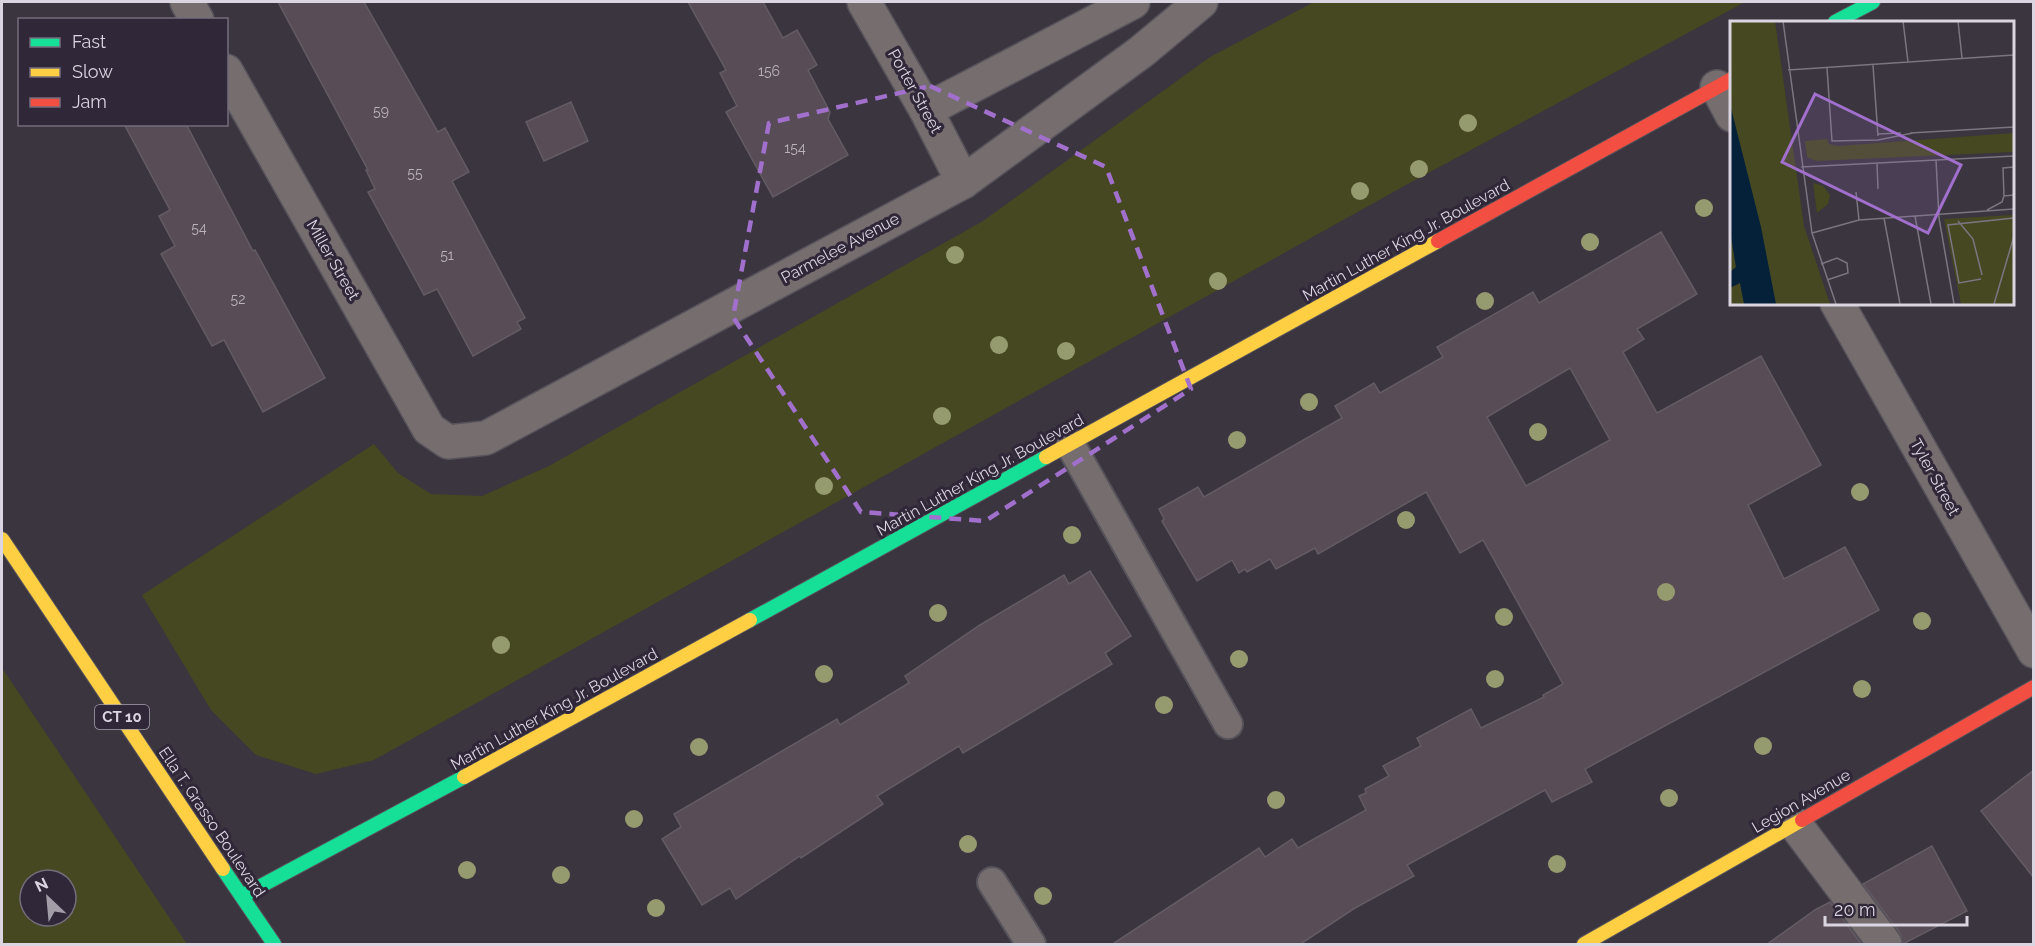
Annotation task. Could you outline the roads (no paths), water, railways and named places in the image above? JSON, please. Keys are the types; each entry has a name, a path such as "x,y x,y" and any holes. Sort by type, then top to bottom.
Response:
{"highway":[{"path":"1836,21 1873,2"},
{"name":"Martin Luther King Jr. Boulevard","path":"242,896 495,760 1070,444 1727,94"},
{"name":"Ella T. Grasso Boulevard","path":"2,539 274,945"},
{"name":"Legion Avenue","path":"1584,945 2034,687"}],"street":[{"path":"187,2 196,18"},
{"name":"Porter Street","path":"864,2 926,110 963,182"},
{"path":"926,110 1133,2"},
{"name":"Parmelee Avenue","path":"448,442 486,438 963,182 1141,52 1202,2"},
{"name":"Miller Street","path":"228,75 429,429 448,442"},
{"name":"Tyler Street","path":"1838,304 2034,651"},
{"path":"1795,824 1885,945"}],"lane":[{"path":"1070,444 1228,724"},
{"path":"992,882 1031,945"}]}
